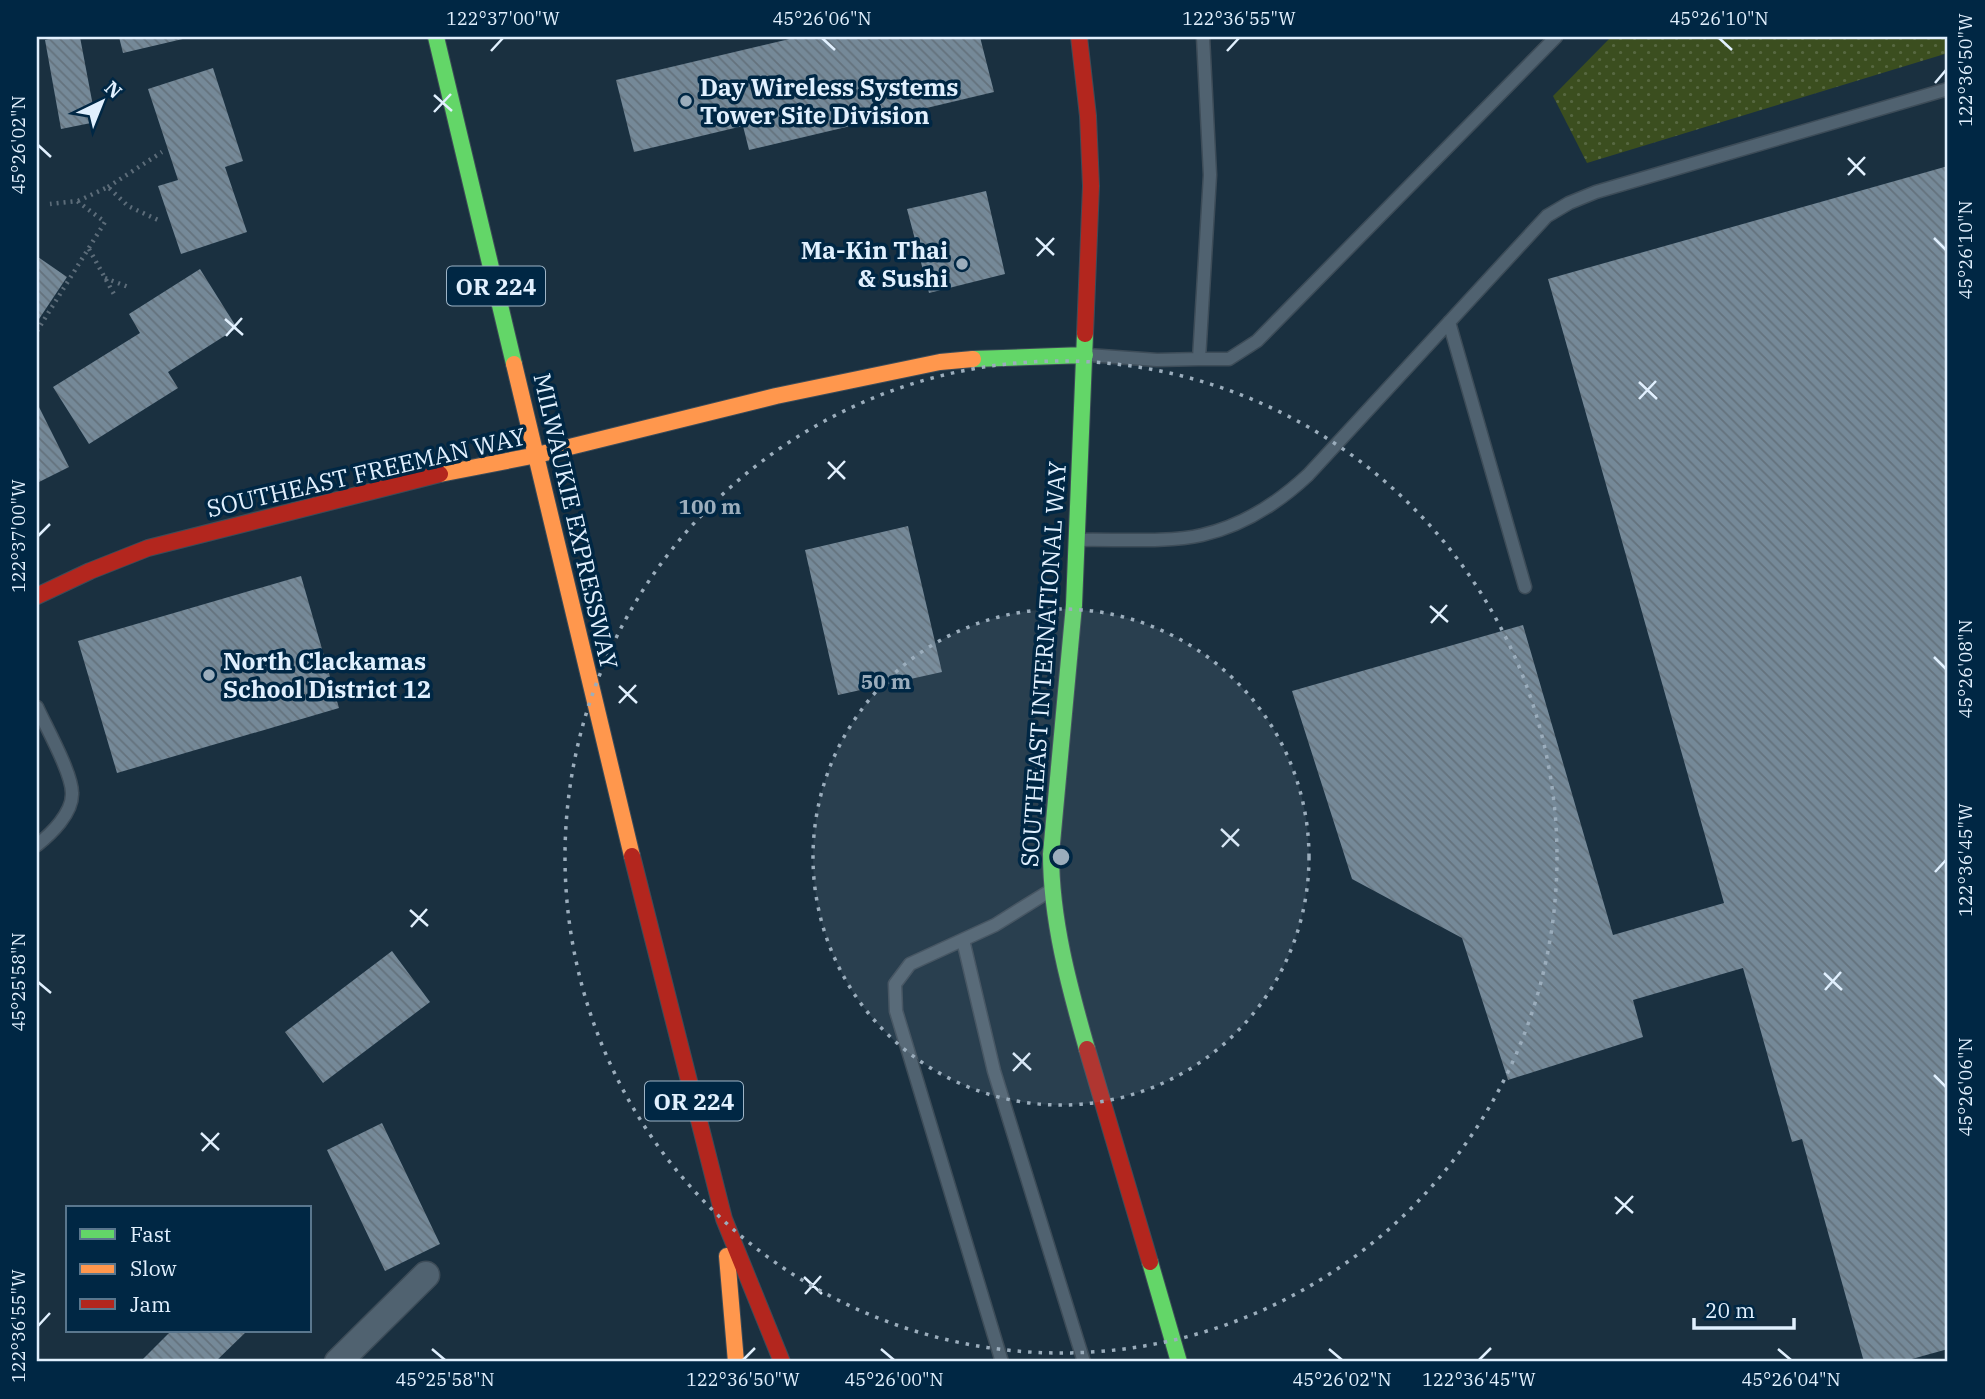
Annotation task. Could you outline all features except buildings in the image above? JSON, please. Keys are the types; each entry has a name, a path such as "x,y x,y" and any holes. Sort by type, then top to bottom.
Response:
{"main road":[{"name":"MILWAUKIE EXPRESSWAY","path":"436,37 650,932 724,1219 782,1362"},
{"name":"SOUTHEAST INTERNATIONAL WAY","path":"1079,37 1088,116 1091,186 1074,605 1051,832 1051,890 1076,1008 1179,1362"},
{"name":"SOUTHEAST FREEMAN WAY","path":"37,596 148,548 181,539 447,472 537,455 776,396 940,362 1085,355"},
{"name":"MILWAUKIE EXPRESSWAY","path":"724,1219 736,1362"}],"street":[{"path":"338,1362 426,1275"}],"lane":[{"path":"1199,359 1210,175 1203,37"},
{"path":"1085,355 1157,360 1229,359 1257,341 1556,37"},
{"path":"1077,540 1201,535 1238,522 1285,496 1308,475 1547,216 1569,203 1596,192 1948,89"},
{"path":"1449,322 1525,587"},
{"path":"37,707 64,768 72,794 65,814 49,836 37,845"},
{"path":"1002,1362 895,1011 895,984 910,964 995,925 1051,890"},
{"path":"963,940 994,1071 1084,1362"}],"path":[{"path":"50,204 77,201 108,187 162,152"},
{"path":"108,187 128,206 158,220"},
{"path":"37,331 105,222 77,201"},
{"path":"89,249 115,296"},
{"path":"104,278 131,288"}],"green space":[{"path":"1611,37 1948,37 1948,53 1587,163 1553,96"}],"traffic: fast":[{"path":"436,37 514,364"},
{"path":"1085,334 1074,605 1051,854 1058,928 1087,1049"},
{"path":"973,359 1085,355"},
{"path":"1150,1262 1179,1362"}],"traffic: slow":[{"path":"440,474 537,455 776,396 940,362 973,359"},
{"path":"514,364 632,856"},
{"path":"727,1256 736,1362"}],"traffic: jam":[{"path":"1079,37 1088,116 1091,186 1085,334"},
{"path":"37,596 148,548 440,474"},
{"path":"632,856 724,1219 782,1362"},
{"path":"1087,1049 1150,1262"}],"place":[{"name":"Day Wireless Systems Tower Site Division","path":"686,101"},
{"name":"Ma-Kin Thai & Sushi","path":"962,264"},
{"name":"North Clackamas School District 12","path":"209,675"}]}
